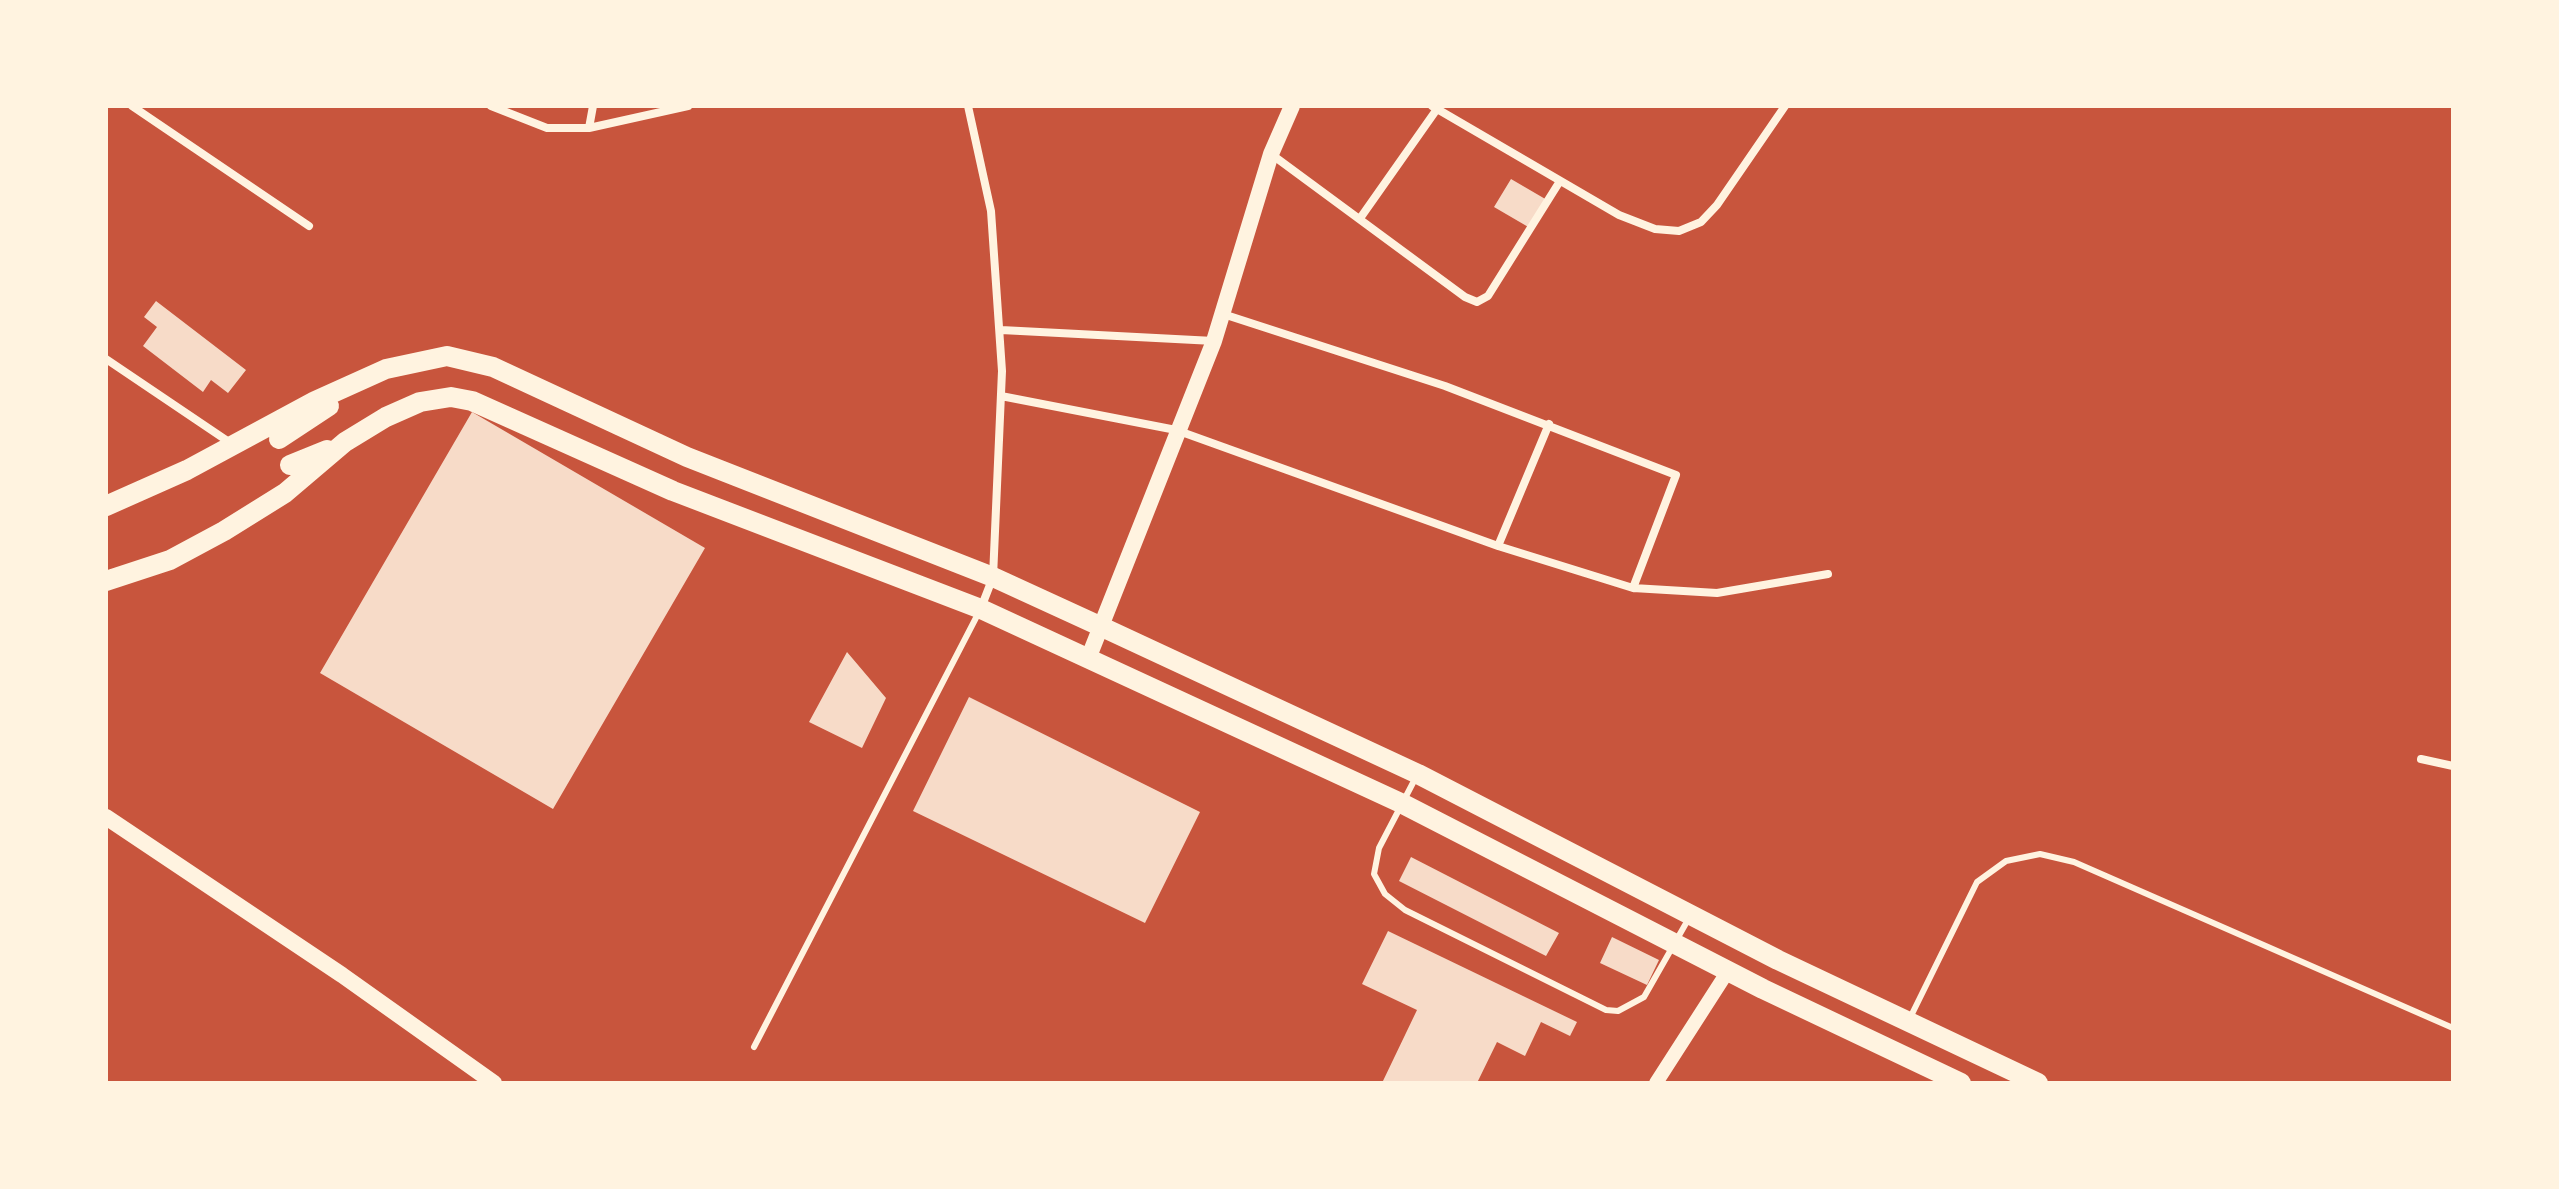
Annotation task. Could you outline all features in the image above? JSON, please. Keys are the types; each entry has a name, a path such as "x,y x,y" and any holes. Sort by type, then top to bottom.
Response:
{"main road":[{"path":"1088,659 1176,430 1214,341 1271,154 1292,106"},
{"path":"106,506 187,470 315,401 386,369 447,356 493,367 687,457 993,577 1102,627 1418,774 1691,915 2038,1083"},
{"path":"279,439 386,369"},
{"path":"290,465 345,442 420,402 451,397 486,405 673,491 981,609 1403,804 1728,971 1961,1083"},
{"path":"580,448 596,415"},
{"path":"106,581 170,560 224,531 285,493 345,442"},
{"path":"106,817 342,975 494,1083"}],"street":[{"path":"132,106 309,226"},
{"path":"491,106 547,128 589,128 688,106"},
{"path":"589,128 593,106"},
{"path":"968,106 991,211 1001,330 993,577 981,609"},
{"path":"1361,217 1435,108 1619,215 1655,229 1679,231 1701,222 1717,205 1785,106"},
{"path":"1271,154 1361,217 1465,297 1477,302 1488,296 1560,181"},
{"path":"1222,313 1326,345 1549,424 1676,475 1633,588"},
{"path":"1001,330 1214,341"},
{"path":"106,359 233,444"},
{"path":"1001,396 1176,430 1498,546 1633,588 1717,593 1828,574"},
{"path":"1498,546 1549,424"},
{"path":"2421,759 2453,766"},
{"path":"1656,1083 1728,971"}],"lane":[{"path":"754,1047 981,609"},
{"path":"1418,774 1379,848 1374,874 1385,894 1405,910 1606,1010 1618,1011 1644,997 1691,915"},
{"path":"1908,1022 1977,882 2006,861 2040,854 2074,862 2453,1028"}],"building":[{"path":"1511,179 1547,200 1530,228 1494,207"},
{"path":"156,301 246,370 228,393 211,380 203,392 143,346 157,327 144,317"},
{"path":"472,412 705,548 553,809 320,673"},
{"path":"847,652 886,698 862,748 809,722"},
{"path":"969,697 1200,812 1145,923 913,811"},
{"path":"1411,857 1559,933 1546,956 1399,881"},
{"path":"1388,931 1577,1022 1570,1036 1541,1022 1525,1056 1497,1042 1477,1083 1382,1083 1417,1010 1362,984"},
{"path":"1612,937 1659,960 1647,985 1600,963"}]}
